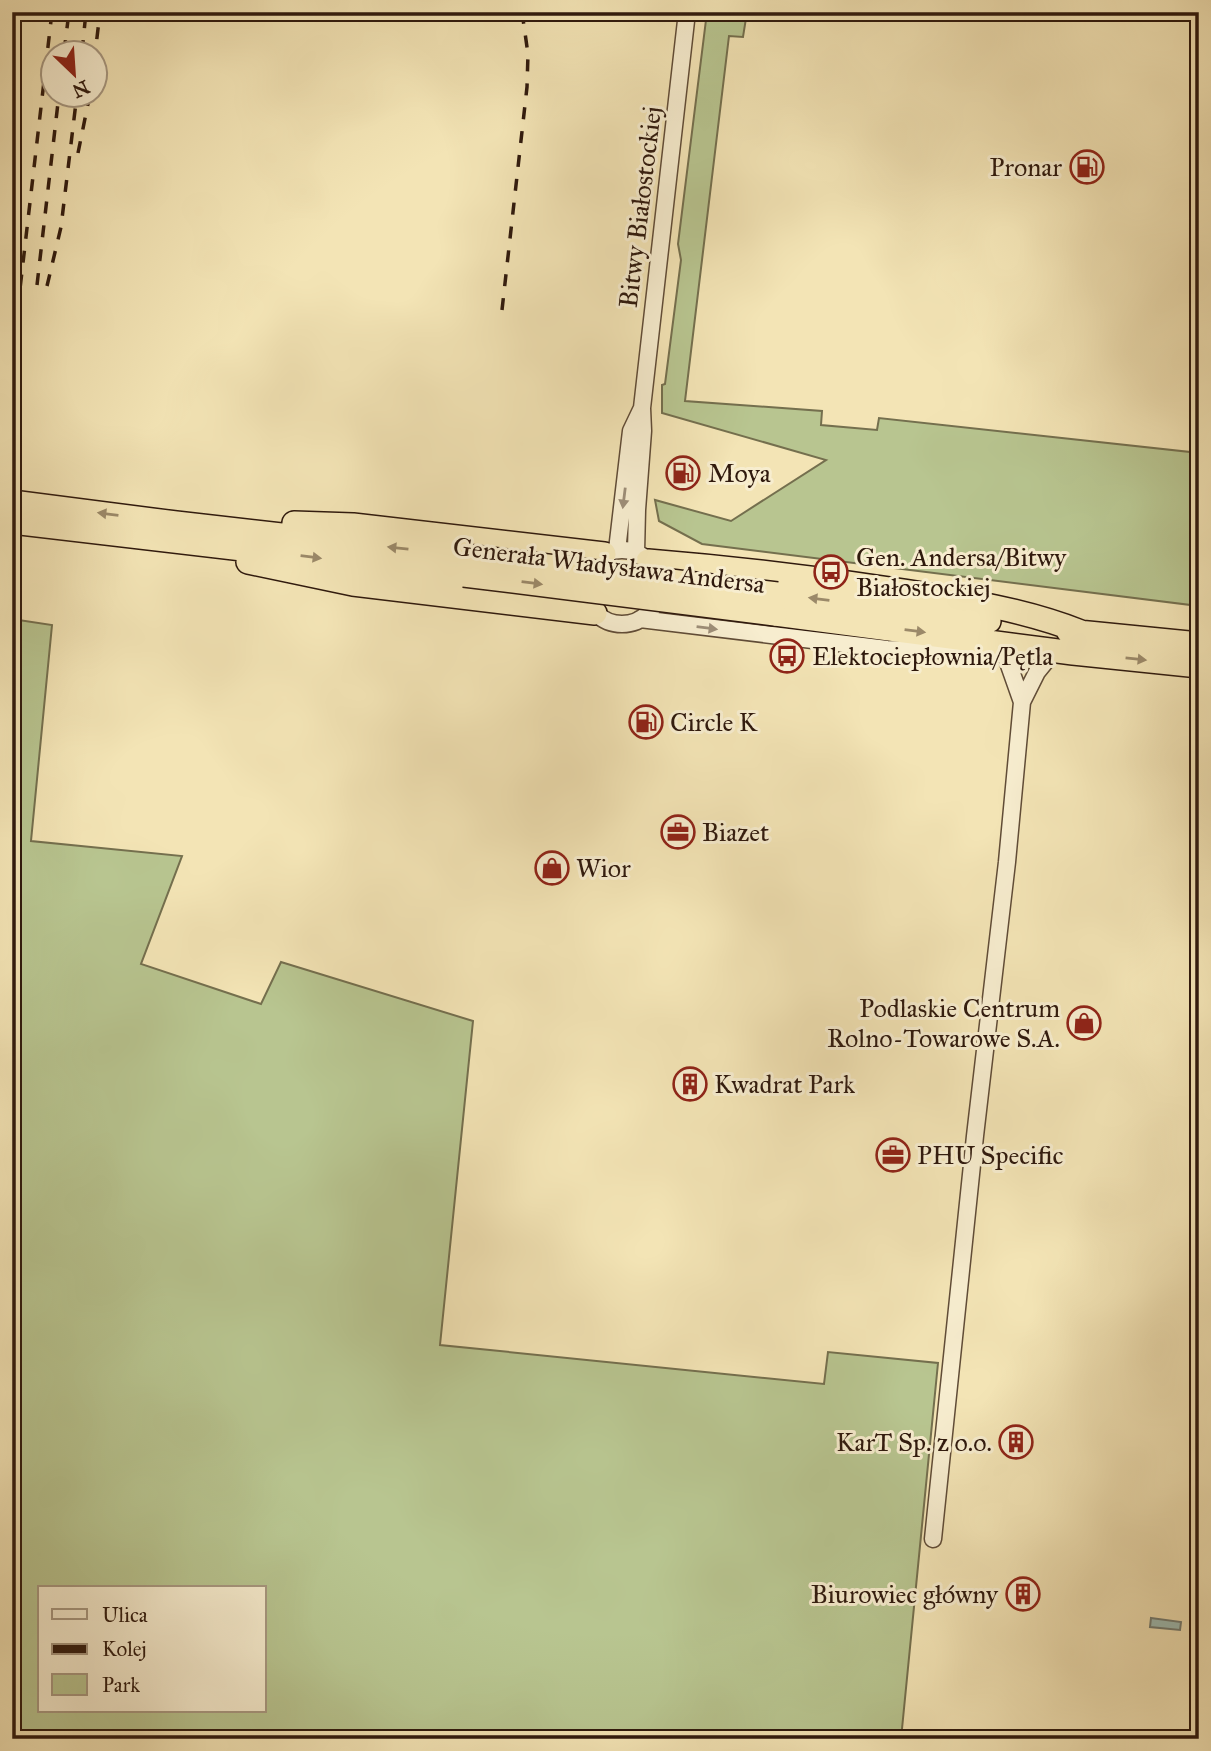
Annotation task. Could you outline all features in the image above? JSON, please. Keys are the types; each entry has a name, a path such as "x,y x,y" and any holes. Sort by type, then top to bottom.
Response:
{"highway":[{"name":"Generała Władysława Andersa","path":"12,502 173,531"},
{"path":"173,531 208,520 353,525 611,552"},
{"name":"Generała Władysława Andersa","path":"12,522 173,531 465,565 776,604 1199,666"},
{"path":"173,531 205,553 328,580 595,612"},
{"path":"642,556 920,594 1049,621 1068,647"},
{"name":"Generała Władysława Andersa","path":"1068,647 1199,644"},
{"path":"1004,651 1068,647"}],"street":[{"name":"Bitwy Białostockiej","path":"642,556 637,510 643,431 642,408 687,12"},
{"name":"Bitwy Białostockiej","path":"611,552 631,431 642,408"},
{"path":"611,552 642,556 657,575 658,592 652,608 640,619 632,622 615,624 607,621 595,612 585,595 586,576 596,559 611,552"},
{"path":"640,619 887,649 1004,651 1022,702"},
{"path":"933,1539 1022,702 1037,672 1068,647"}],"green space":[{"path":"707,12 747,12 743,37 729,36 685,401 822,411 821,425 877,430 879,418 1199,453 1199,606 702,544 659,521 655,500 731,521 826,460 662,413 662,385 665,384 681,260 678,244"},
{"path":"12,619 52,625 31,841 182,856 141,964 261,1004 281,962 473,1021 440,1345 824,1384 828,1352 938,1363 901,1739 12,1739"}],"water":[{"path":"1151,1618 1181,1622 1180,1630 1150,1627"}],"railway":[{"path":"12,358 52,12"},
{"path":"66,38 69,12"},
{"path":"83,38 86,12"},
{"path":"97,38 100,12"},
{"path":"502,310 527,87 528,54 522,12"},
{"path":"37,285 57,108"},
{"path":"47,286 61,227 75,108"},
{"path":"78,153 87,108"}],"place":[{"name":"Pronar","path":"1087,167"},
{"name":"Moya","path":"683,473"},
{"name":"Gen. Andersa/Bitwy Białostockiej","path":"831,572"},
{"name":"Elektociepłownia/Pętla","path":"787,656"},
{"name":"Circle K","path":"646,722"},
{"name":"Biazet","path":"678,832"},
{"name":"Wior","path":"552,868"},
{"name":"Podlaskie Centrum Rolno-Towarowe S.A.","path":"1084,1023"},
{"name":"Kwadrat Park","path":"690,1084"},
{"name":"PHU Specific","path":"893,1155"},
{"name":"KarT Sp. z o.o.","path":"1016,1442"},
{"name":"Biurowiec główny","path":"1023,1594"}]}
